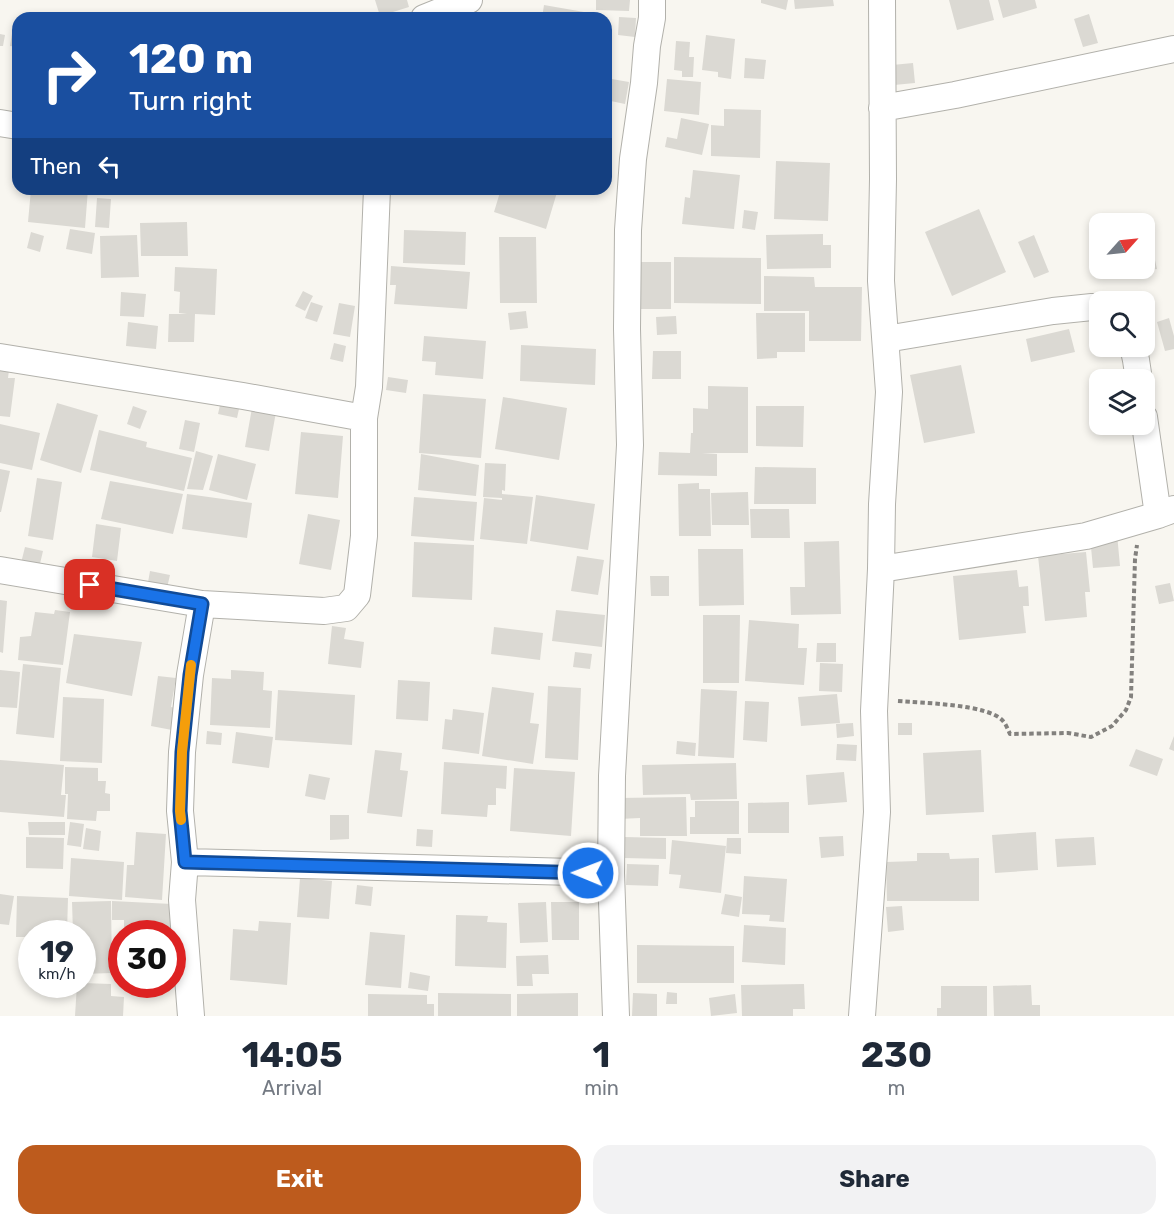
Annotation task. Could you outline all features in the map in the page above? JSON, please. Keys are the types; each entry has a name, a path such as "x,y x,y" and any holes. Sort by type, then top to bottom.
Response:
{"street":[{"path":"439,12 469,0"},
{"path":"615,1016 611,873 612,776 630,445 627,329 628,230 633,159 652,18 652,0"},
{"path":"862,1016 877,812 874,711 889,392 881,281 884,179 882,0"},
{"path":"882,108 1174,49"},
{"path":"0,570 202,604 324,610 346,608 357,595 364,536 364,418 369,387 376,195"},
{"path":"886,339 1053,311 1089,307"},
{"path":"0,357 364,418"},
{"path":"881,569 1086,536 1166,512 1148,435"},
{"path":"190,1016 182,900 185,862 180,811 182,752 190,675 202,604"},
{"path":"185,862 611,873"}],"path":[{"path":"895,701 989,711 1003,720 1010,734 1068,733 1091,737 1112,726 1126,710 1131,697 1137,544"}],"building":[{"path":"375,0 407,0 409,7 393,12 379,12"},
{"path":"596,0 630,0 629,11 596,10"},
{"path":"761,0 788,0 786,10 761,3"},
{"path":"794,0 833,0 834,6 795,9"},
{"path":"949,0 989,0 994,20 957,30"},
{"path":"998,0 1035,0 1037,8 1003,18"},
{"path":"544,5 584,12 543,12"},
{"path":"1089,14 1098,43 1083,47 1074,19"},
{"path":"619,17 636,18 635,37 618,35"},
{"path":"0,34 5,35 3,46 0,46"},
{"path":"706,35 735,39 731,79 718,77 718,72 702,70"},
{"path":"676,41 690,42 689,57 694,57 693,77 682,77 682,71 674,70"},
{"path":"745,58 766,60 764,79 744,78"},
{"path":"913,63 915,83 894,85 892,65"},
{"path":"612,79 629,82 625,104 612,101"},
{"path":"667,79 701,82 699,115 664,111"},
{"path":"724,109 761,110 760,158 711,156 711,125 724,126"},
{"path":"681,118 709,124 702,155 665,147 667,137 677,139"},
{"path":"776,161 830,163 828,221 774,219"},
{"path":"693,170 740,175 734,229 682,224 685,197 690,198"},
{"path":"30,195 88,195 85,228 28,222"},
{"path":"499,195 556,195 546,229 494,212"},
{"path":"97,198 111,199 109,228 95,227"},
{"path":"979,209 1006,272 952,296 925,232"},
{"path":"744,210 758,212 755,230 742,228"},
{"path":"187,222 188,256 141,256 140,223"},
{"path":"70,229 95,233 92,254 66,249"},
{"path":"404,230 466,232 465,265 403,263"},
{"path":"31,232 44,236 40,252 27,248"},
{"path":"823,234 823,245 831,245 831,268 767,269 766,235"},
{"path":"137,235 139,277 101,278 100,236"},
{"path":"1034,235 1049,272 1034,278 1018,242"},
{"path":"499,237 536,237 537,303 500,303"},
{"path":"674,257 761,258 761,304 674,303"},
{"path":"639,262 671,262 671,309 639,309"},
{"path":"391,266 470,272 467,309 394,304 396,285 390,285"},
{"path":"175,267 217,269 215,315 195,314 194,342 168,342 169,314 187,314 179,313 180,292 174,291"},
{"path":"764,276 814,277 815,287 862,287 861,341 809,341 809,311 764,311"},
{"path":"303,291 313,296 305,311 295,306"},
{"path":"121,292 146,294 144,317 120,316"},
{"path":"311,302 323,306 317,322 305,318"},
{"path":"339,303 355,306 350,337 333,334"},
{"path":"526,311 528,328 510,330 508,313"},
{"path":"756,313 805,313 805,352 777,352 777,358 757,359"},
{"path":"676,316 677,334 657,335 656,317"},
{"path":"1169,318 1174,336 1174,349 1165,351 1157,322"},
{"path":"128,322 158,326 156,349 126,346"},
{"path":"1069,329 1075,352 1031,362 1026,339"},
{"path":"424,336 486,341 483,379 435,375 436,362 422,361"},
{"path":"334,343 346,346 343,362 330,359"},
{"path":"521,345 596,349 595,385 520,381"},
{"path":"653,351 681,351 681,379 652,379"},
{"path":"0,361 10,362 8,378 15,378 10,417 0,416"},
{"path":"961,365 975,433 924,443 910,375"},
{"path":"388,377 408,380 406,393 386,390"},
{"path":"708,386 748,387 748,453 702,453 717,454 717,476 658,475 659,452 690,453 693,408 708,409"},
{"path":"423,394 486,399 481,458 419,453"},
{"path":"222,396 241,400 237,418 218,414"},
{"path":"503,397 567,408 559,460 495,449"},
{"path":"57,403 98,415 81,473 40,460"},
{"path":"133,406 147,411 140,429 127,424"},
{"path":"756,406 804,406 803,447 756,446"},
{"path":"252,408 276,412 269,451 245,447"},
{"path":"185,420 200,423 194,452 179,449"},
{"path":"0,424 40,433 32,470 0,463"},
{"path":"99,430 147,442 146,447 192,458 184,491 90,470"},
{"path":"301,432 343,436 338,498 295,494"},
{"path":"196,451 213,456 203,490 187,489"},
{"path":"218,454 256,464 247,500 209,490"},
{"path":"421,454 479,465 476,496 418,490"},
{"path":"485,463 506,464 505,491 502,490 502,494 533,497 527,544 480,539 484,498 502,500 502,498 483,497"},
{"path":"755,467 816,468 816,504 754,504"},
{"path":"0,469 10,471 1,512 0,512"},
{"path":"37,478 62,482 53,540 28,536"},
{"path":"110,481 183,494 173,534 101,519"},
{"path":"699,483 699,489 710,489 711,536 679,536 678,484"},
{"path":"748,492 749,525 712,525 711,493"},
{"path":"187,494 252,503 247,538 182,529"},
{"path":"536,495 595,504 588,550 530,541"},
{"path":"414,497 477,502 474,541 411,536"},
{"path":"750,509 789,509 790,538 751,538"},
{"path":"308,514 340,520 331,570 299,564"},
{"path":"96,524 121,528 117,561 92,557"},
{"path":"1117,534 1120,566 1093,568 1090,537"},
{"path":"839,541 841,614 791,615 790,587 805,587 804,542"},
{"path":"414,542 474,545 472,600 412,597"},
{"path":"25,547 43,551 39,568 21,563"},
{"path":"698,549 743,549 744,605 699,606"},
{"path":"1086,552 1090,592 1085,592 1087,617 1045,621 1038,556"},
{"path":"577,556 604,560 598,595 571,591"},
{"path":"1017,570 1019,587 1028,586 1029,606 1023,606 1026,633 959,640 953,576"},
{"path":"150,571 170,575 166,592 147,588"},
{"path":"650,576 669,576 669,596 651,596"},
{"path":"1170,583 1174,601 1159,604 1155,586"},
{"path":"0,600 7,601 3,653 0,652"},
{"path":"55,610 70,612 63,665 18,660 20,637 31,636 35,612 54,614"},
{"path":"556,610 605,615 602,647 552,641"},
{"path":"703,615 740,615 739,683 703,683"},
{"path":"749,620 799,624 798,648 807,648 804,685 745,681"},
{"path":"332,626 346,628 344,639 364,642 361,668 328,664"},
{"path":"494,627 543,633 540,660 491,654"},
{"path":"74,634 142,642 132,696 66,683"},
{"path":"817,643 836,643 836,662 816,662"},
{"path":"575,652 592,654 590,669 573,667"},
{"path":"820,663 843,664 842,692 819,691"},
{"path":"23,664 61,668 54,738 16,734"},
{"path":"0,670 20,672 17,708 0,707"},
{"path":"231,670 264,672 263,690 272,691 270,728 210,725 212,678 231,679"},
{"path":"158,676 176,678 171,707 175,708 172,730 151,726"},
{"path":"398,680 430,682 428,721 396,719"},
{"path":"548,686 581,688 578,760 545,758"},
{"path":"492,687 534,693 530,723 539,724 533,764 482,756"},
{"path":"701,689 737,691 734,758 698,756"},
{"path":"278,690 355,695 352,745 275,740"},
{"path":"837,694 840,723 801,726 798,697"},
{"path":"63,697 104,699 102,763 60,761"},
{"path":"745,701 769,702 767,742 743,740"},
{"path":"453,709 484,713 479,754 442,749 445,719 452,720"},
{"path":"853,723 854,736 837,738 836,724"},
{"path":"898,723 912,723 912,735 898,735"},
{"path":"207,731 222,733 221,745 206,744"},
{"path":"236,732 273,737 269,768 232,763"},
{"path":"1174,736 1174,751 1169,749"},
{"path":"677,741 696,743 695,756 676,754"},
{"path":"837,744 857,745 856,761 836,760"},
{"path":"1136,749 1163,759 1157,776 1129,766"},
{"path":"375,750 402,753 400,770 408,771 402,817 367,813"},
{"path":"981,750 984,812 926,815 923,753"},
{"path":"0,760 64,765 61,795 66,795 64,817 0,812"},
{"path":"444,762 507,766 506,789 496,788 496,805 488,805 487,817 441,814"},
{"path":"736,763 737,799 691,800 690,794 643,795 642,765"},
{"path":"65,767 98,768 98,781 106,781 105,793 110,794 110,811 97,811 96,821 67,819 68,794 65,794"},
{"path":"514,768 575,772 571,836 510,831"},
{"path":"844,772 847,802 808,805 806,775"},
{"path":"309,774 330,778 325,800 305,796"},
{"path":"686,797 687,836 640,836 640,818 619,819 618,798"},
{"path":"695,801 739,801 739,834 690,834 690,817 695,817"},
{"path":"789,802 789,833 748,833 748,803"},
{"path":"330,815 349,815 349,839 330,840"},
{"path":"28,822 65,822 65,835 29,835"},
{"path":"70,822 84,824 81,847 67,845"},
{"path":"86,828 101,831 99,851 83,849"},
{"path":"417,829 433,830 432,847 416,846"},
{"path":"136,832 166,834 162,900 125,897 127,865 134,865"},
{"path":"1036,832 1038,870 995,873 992,835"},
{"path":"843,836 844,856 821,858 819,837"},
{"path":"26,837 64,838 63,869 26,868"},
{"path":"624,837 666,838 666,859 624,858"},
{"path":"1094,837 1096,865 1057,867 1055,839"},
{"path":"727,838 741,838 741,854 726,853"},
{"path":"672,840 726,846 721,893 679,888 681,875 669,874"},
{"path":"917,853 949,853 950,859 979,858 979,901 887,901 886,862 917,861"},
{"path":"71,858 124,862 122,900 69,896"},
{"path":"627,864 659,865 658,886 626,885"},
{"path":"744,876 787,879 784,922 769,921 770,915 742,914"},
{"path":"300,878 332,881 329,919 297,917"},
{"path":"357,885 373,887 371,906 355,904"},
{"path":"0,894 14,896 9,925 0,924"},
{"path":"725,894 742,897 739,917 721,914"},
{"path":"17,896 68,898 67,920 18,920 18,937 16,937"},
{"path":"111,901 111,920 108,920 108,973 96,974 96,920 73,920 72,902"},
{"path":"112,901 172,904 171,920 112,920"},
{"path":"546,902 548,942 520,943 518,903"},
{"path":"551,902 579,902 579,940 552,940"},
{"path":"902,906 904,930 888,932 886,907"},
{"path":"456,915 488,916 487,922 507,923 506,968 455,966"},
{"path":"259,921 291,923 287,985 230,980 233,929 258,931"},
{"path":"744,925 786,928 785,965 742,962"},
{"path":"370,932 405,935 401,988 365,985"},
{"path":"637,945 734,946 734,983 637,983"},
{"path":"548,955 549,974 532,974 533,986 517,986 516,956"},
{"path":"410,972 430,976 428,991 408,988"},
{"path":"96,983 108,984 108,998 124,998 123,1016 75,1016 76,998 96,998"},
{"path":"804,984 805,1009 793,1009 793,1016 742,1016 741,985"},
{"path":"1031,985 1032,1005 1040,1005 1040,1016 994,1016 993,986"},
{"path":"941,986 987,986 987,1016 937,1016 937,1008 941,1008"},
{"path":"667,992 677,993 677,1004 666,1004"},
{"path":"438,993 511,994 511,1016 438,1016"},
{"path":"578,993 578,1016 517,1016 517,994"},
{"path":"633,993 657,994 657,1016 632,1016"},
{"path":"368,994 427,995 427,1004 434,1004 434,1016 368,1016"},
{"path":"735,994 737,1013 711,1016 709,998"}],"slow traffic":[{"path":"181,820 182,752 191,665"}],"route":[{"path":"90,585 202,604 190,675 182,752 180,811 185,862 588,873"}]}
